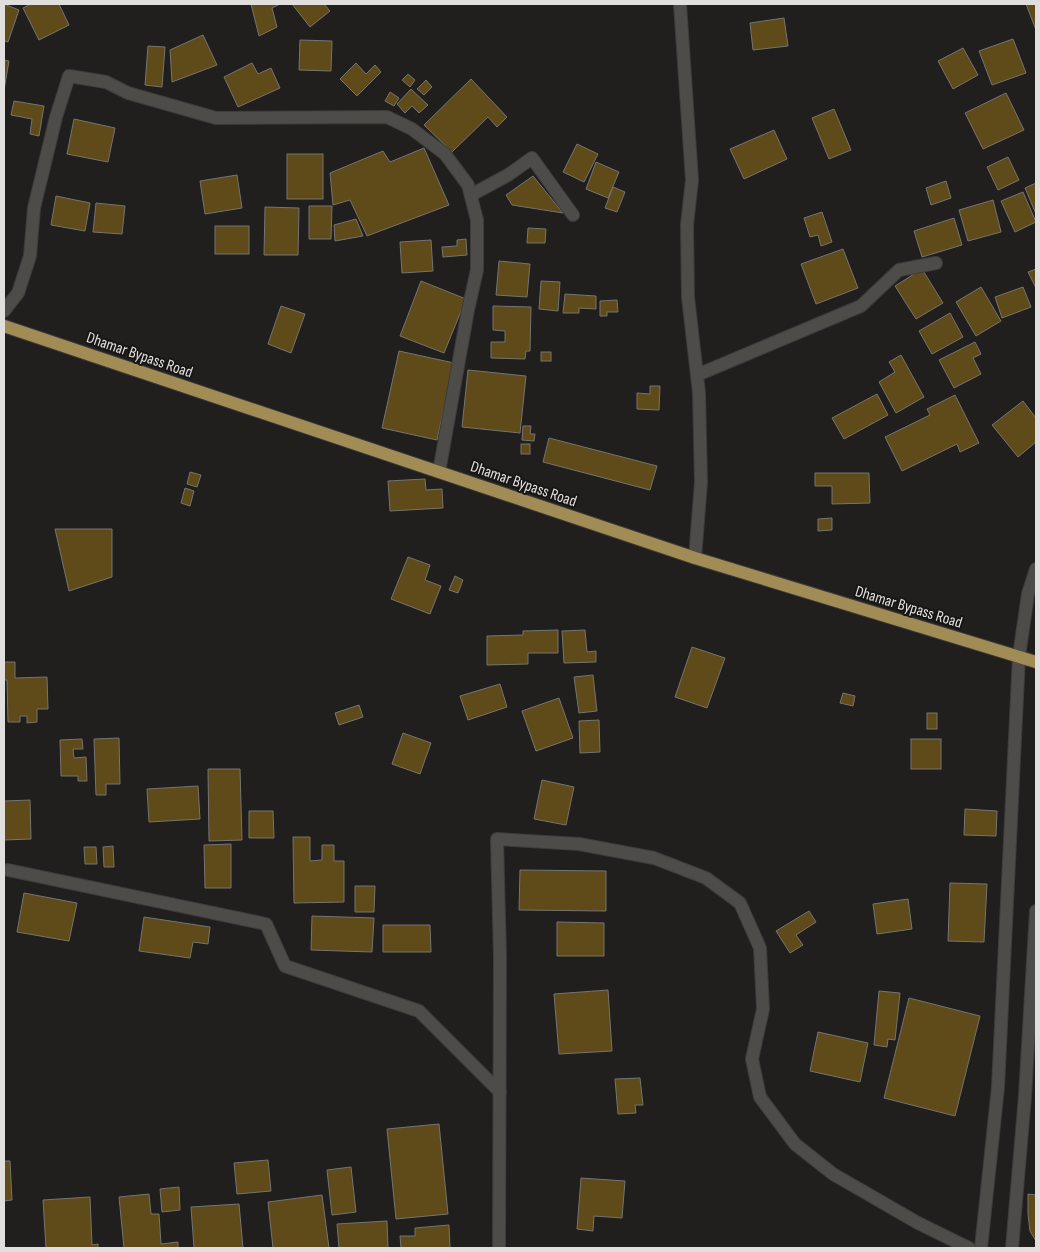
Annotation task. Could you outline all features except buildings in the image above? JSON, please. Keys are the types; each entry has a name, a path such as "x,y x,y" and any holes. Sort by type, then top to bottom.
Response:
{"main road":[{"name":"Dhamar Bypass Road","path":"4,326 695,558 1036,662"}],"street":[{"path":"680,4 692,180 687,225 688,297 699,393 701,482 695,558"},
{"path":"4,311 18,293 30,256 34,208 56,117 70,76 106,82 128,93 216,118 387,117 412,129 445,154 468,185 477,220 477,270 439,472"},
{"path":"470,195 508,175 532,158 573,215"},
{"path":"697,375 861,306 899,270 936,263"},
{"path":"981,1248 998,1087 1019,656 1028,594 1036,569"},
{"path":"499,1248 500,957 497,839 579,844 654,858 706,878 740,903 760,948 763,1009 752,1059 760,1098 795,1144 833,1174 918,1223 969,1248"},
{"path":"8,870 266,924 286,966 419,1011 500,1092"},
{"path":"1012,1248 1025,1096 1036,912"}]}
